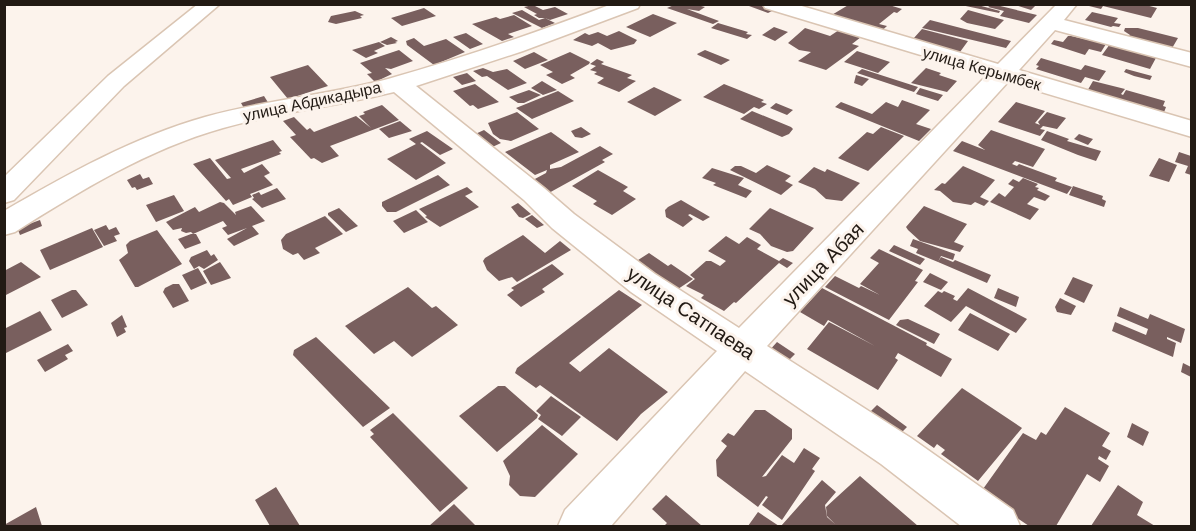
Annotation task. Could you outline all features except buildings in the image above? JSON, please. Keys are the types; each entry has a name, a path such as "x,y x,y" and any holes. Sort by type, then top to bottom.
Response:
{"street":[{"path":"4,194 116,81 211,4"},
{"name":"улица Абдикадыра","path":"4,225 105,168 159,143 212,123 398,83 631,4"},
{"name":"улица Керымбек","path":"772,4 1191,129"},
{"path":"1059,14 1191,60"},
{"name":"улица Абая","path":"581,526 741,350 1059,14"},
{"name":"улица Сатпаева","path":"398,83 581,235 643,283 896,451 997,526"}]}
